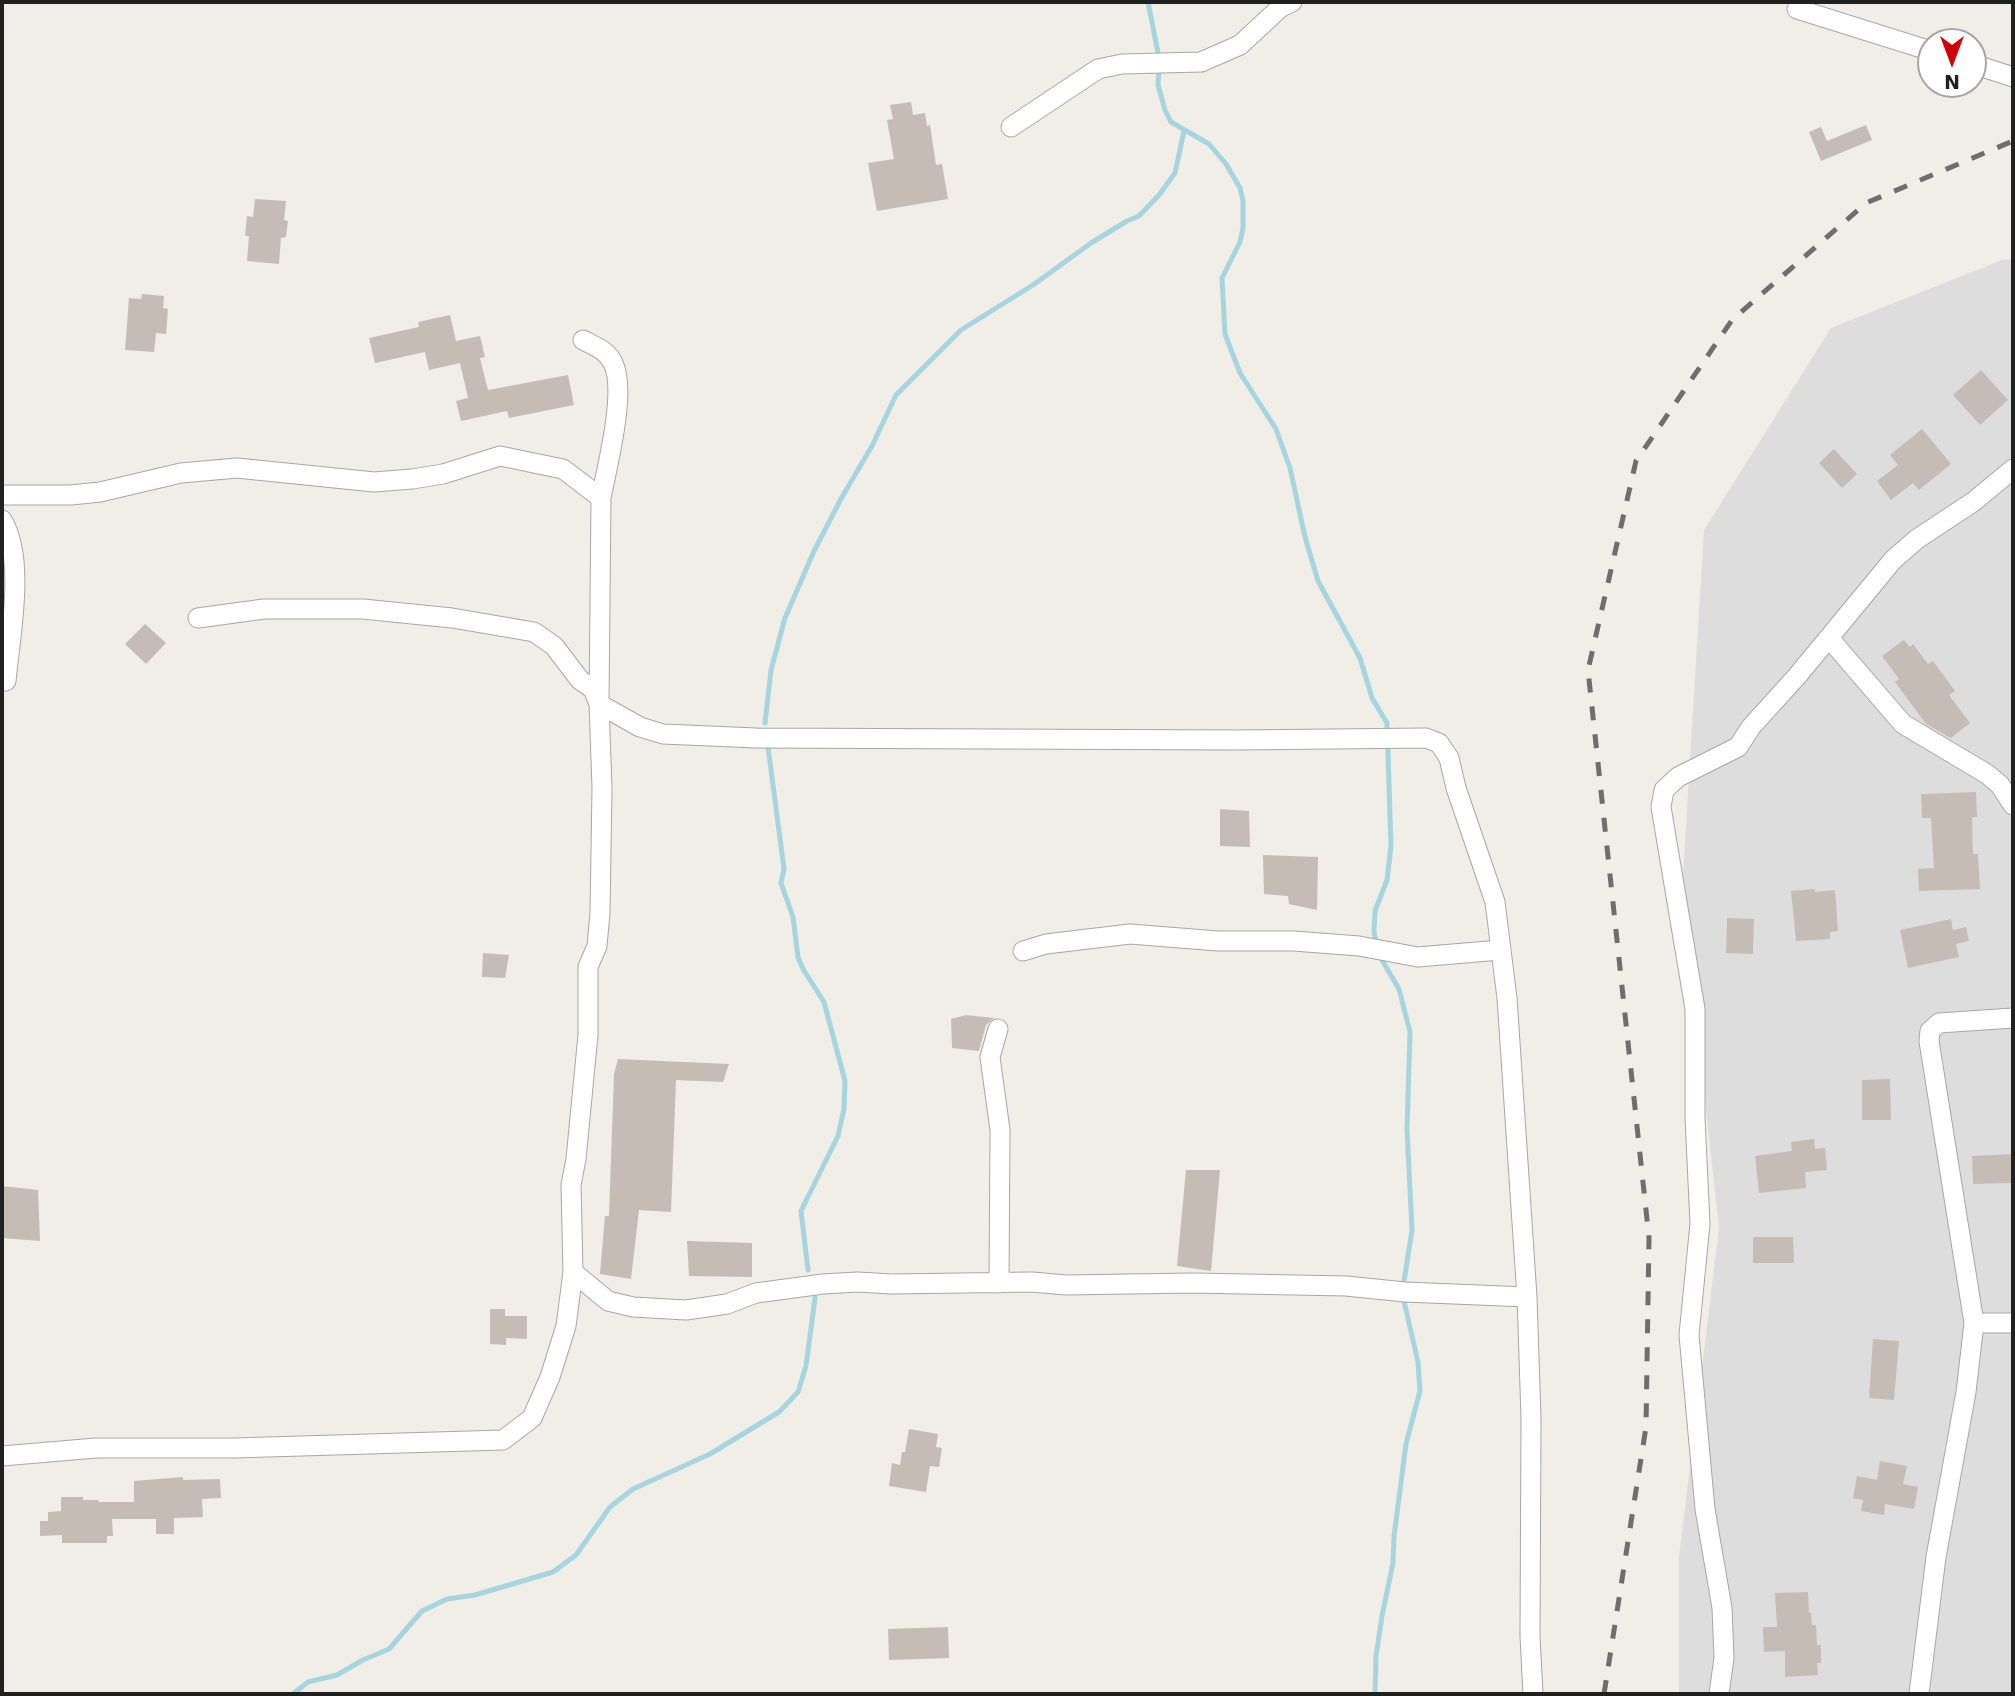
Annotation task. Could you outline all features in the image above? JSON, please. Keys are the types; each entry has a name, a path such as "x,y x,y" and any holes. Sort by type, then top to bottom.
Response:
{"street":[{"path":"1010,127 1098,69 1122,64 1201,62 1240,45 1281,7 1292,2"},
{"path":"1797,9 1917,47"},
{"path":"1987,69 2013,77"},
{"path":"2,1457 96,1448 234,1448 503,1440 532,1418 550,1377 566,1326 573,1272 571,1185 588,1035 588,967 597,946 600,913 601,498 618,405 617,375 613,362 602,349 583,340"},
{"path":"2,495 71,495 100,492 181,473 237,468 374,482 443,474 500,456 563,469 601,498"},
{"path":"1719,1694 1724,1657 1723,1620 1705,1509 1689,1335 1700,1224 1695,1118 1695,1009 1661,807 1664,790 1678,777 1738,747 1751,727 1893,561 1917,539 1973,502 2013,469"},
{"path":"2,520 9,532 14,568 6,681"},
{"path":"198,618 264,609 363,609 452,618 534,632 554,646 580,680 593,689 599,704 639,727 663,734 729,737 1224,740 1426,738 1439,743 1449,758 1456,788 1494,902 1507,998 1527,1297 1531,1418 1530,1636 1533,1694"},
{"path":"1829,638 1903,724 1987,774 2000,785 2013,805"},
{"path":"1023,951 1046,944 1130,934 1217,941 1294,941 1359,946 1418,957 1500,950"},
{"path":"1919,1694 1936,1557 1966,1392 1974,1323 1929,1041 1930,1031 1939,1023 2013,1018"},
{"path":"998,1029 990,1057 1000,1130 999,1283"},
{"path":"573,1272 608,1301 686,1310 727,1304 756,1293 823,1284 1193,1283 1346,1286 1405,1292 1527,1297"},
{"path":"1974,1323 2013,1324"}],"shaded area":[{"path":"2013,259 2013,1694 1679,1694 1679,1557 1719,1228 1682,890 1704,530 1831,328 2002,260"}],"building":[{"path":"911,102 913,115 925,113 927,126 930,125 936,165 942,164 948,199 877,211 868,163 894,159 887,120 893,119 890,105"},
{"path":"1866,125 1872,140 1821,161 1809,132 1821,127 1827,141"},
{"path":"255,199 286,201 284,220 288,221 286,237 281,238 279,264 247,261 247,216 253,217"},
{"path":"142,294 164,296 163,308 168,309 166,334 156,333 154,352 125,350 129,298 141,299"},
{"path":"450,315 456,341 480,336 485,357 480,358 488,390 568,375 574,405 509,418 507,411 461,421 456,401 468,398 460,363 429,370 425,352 375,363 369,338 419,327 418,322"},
{"path":"1981,370 2008,400 1980,425 1953,395"},
{"path":"1922,429 1951,464 1919,490 1913,483 1891,500 1877,481 1898,465 1890,455"},
{"path":"1834,449 1857,474 1842,488 1819,463"},
{"path":"145,624 166,643 146,664 125,644"},
{"path":"1904,640 1910,647 1913,644 1928,664 1933,661 1955,691 1949,695 1970,723 1951,738 1926,724 1895,682 1899,679 1882,656"},
{"path":"1976,792 1977,817 1972,817 1973,854 1978,854 1980,889 1919,891 1918,869 1934,868 1931,818 1922,818 1921,794"},
{"path":"1220,809 1249,811 1250,847 1220,846"},
{"path":"1263,855 1318,857 1317,910 1289,904 1288,896 1264,894"},
{"path":"1815,889 1815,892 1835,890 1838,931 1830,932 1830,939 1796,941 1791,891"},
{"path":"1727,918 1754,919 1753,954 1726,953"},
{"path":"1951,919 1953,930 1966,927 1969,941 1956,944 1959,957 1908,968 1900,930"},
{"path":"483,953 509,955 505,978 482,977"},
{"path":"966,1015 994,1018 986,1025 979,1051 952,1048 951,1019"},
{"path":"618,1059 729,1064 723,1082 676,1080 671,1212 639,1210 631,1279 600,1274 605,1216 609,1216 614,1074"},
{"path":"1890,1079 1891,1120 1862,1120 1862,1080"},
{"path":"1814,1139 1815,1149 1825,1148 1827,1170 1805,1172 1806,1188 1759,1193 1755,1156 1792,1151 1791,1142"},
{"path":"2013,1154 2013,1183 1973,1184 1972,1156"},
{"path":"1186,1170 1220,1170 1211,1271 1177,1266"},
{"path":"2,1186 38,1190 40,1241 2,1238"},
{"path":"1753,1237 1793,1237 1794,1263 1753,1263"},
{"path":"687,1241 752,1243 752,1277 689,1276"},
{"path":"490,1309 505,1309 505,1316 527,1316 527,1339 506,1338 506,1345 490,1344"},
{"path":"1873,1339 1899,1341 1894,1400 1869,1398"},
{"path":"909,1429 938,1434 936,1447 942,1448 939,1467 930,1466 926,1492 889,1486 892,1463 900,1465"},
{"path":"1880,1461 1907,1466 1903,1484 1918,1487 1914,1509 1885,1504 1884,1515 1861,1511 1863,1500 1853,1498 1857,1476 1877,1480"},
{"path":"183,1477 183,1480 220,1479 221,1498 202,1499 203,1517 174,1518 174,1534 156,1534 156,1519 112,1519 113,1536 107,1536 107,1543 62,1543 62,1535 40,1536 40,1521 48,1521 48,1512 61,1511 61,1497 83,1497 83,1500 99,1502 134,1502 134,1481"},
{"path":"1808,1592 1809,1613 1812,1625 1816,1625 1817,1645 1821,1645 1821,1663 1817,1663 1818,1675 1785,1677 1785,1651 1764,1652 1763,1627 1777,1627 1775,1593"},
{"path":"948,1627 949,1658 889,1660 888,1629"}],"waterway":[{"path":"1148,2 1159,58"},
{"path":"1159,68 1158,85 1171,122 1209,144 1226,164 1240,188 1243,228 1240,242 1222,278 1225,334 1240,373 1276,429 1290,468 1318,581 1360,658 1372,698 1387,723 1391,846 1387,880 1375,911 1374,932 1377,946"},
{"path":"765,723 771,670 785,618 814,551 872,446 896,395 961,330 1033,285 1091,243 1139,216 1175,173 1184,131"},
{"path":"768,747 784,869 781,883 793,917 798,957 824,1002 845,1081 844,1109 838,1136 801,1211 808,1270"},
{"path":"1379,955 1399,989 1410,1032 1407,1129 1412,1230 1403,1288"},
{"path":"1375,1694 1376,1656 1393,1563 1406,1444 1420,1391 1418,1362 1403,1297"},
{"path":"293,1694 308,1682 337,1675 389,1649 422,1611 447,1599 475,1595 553,1572 576,1555 610,1507 633,1489 710,1454 779,1412 798,1392 806,1366 815,1298"}],"railway":[{"path":"1604,1694 1646,1427 1649,1238 1588,670 1636,461 1732,320 1866,203 2013,141"}]}
